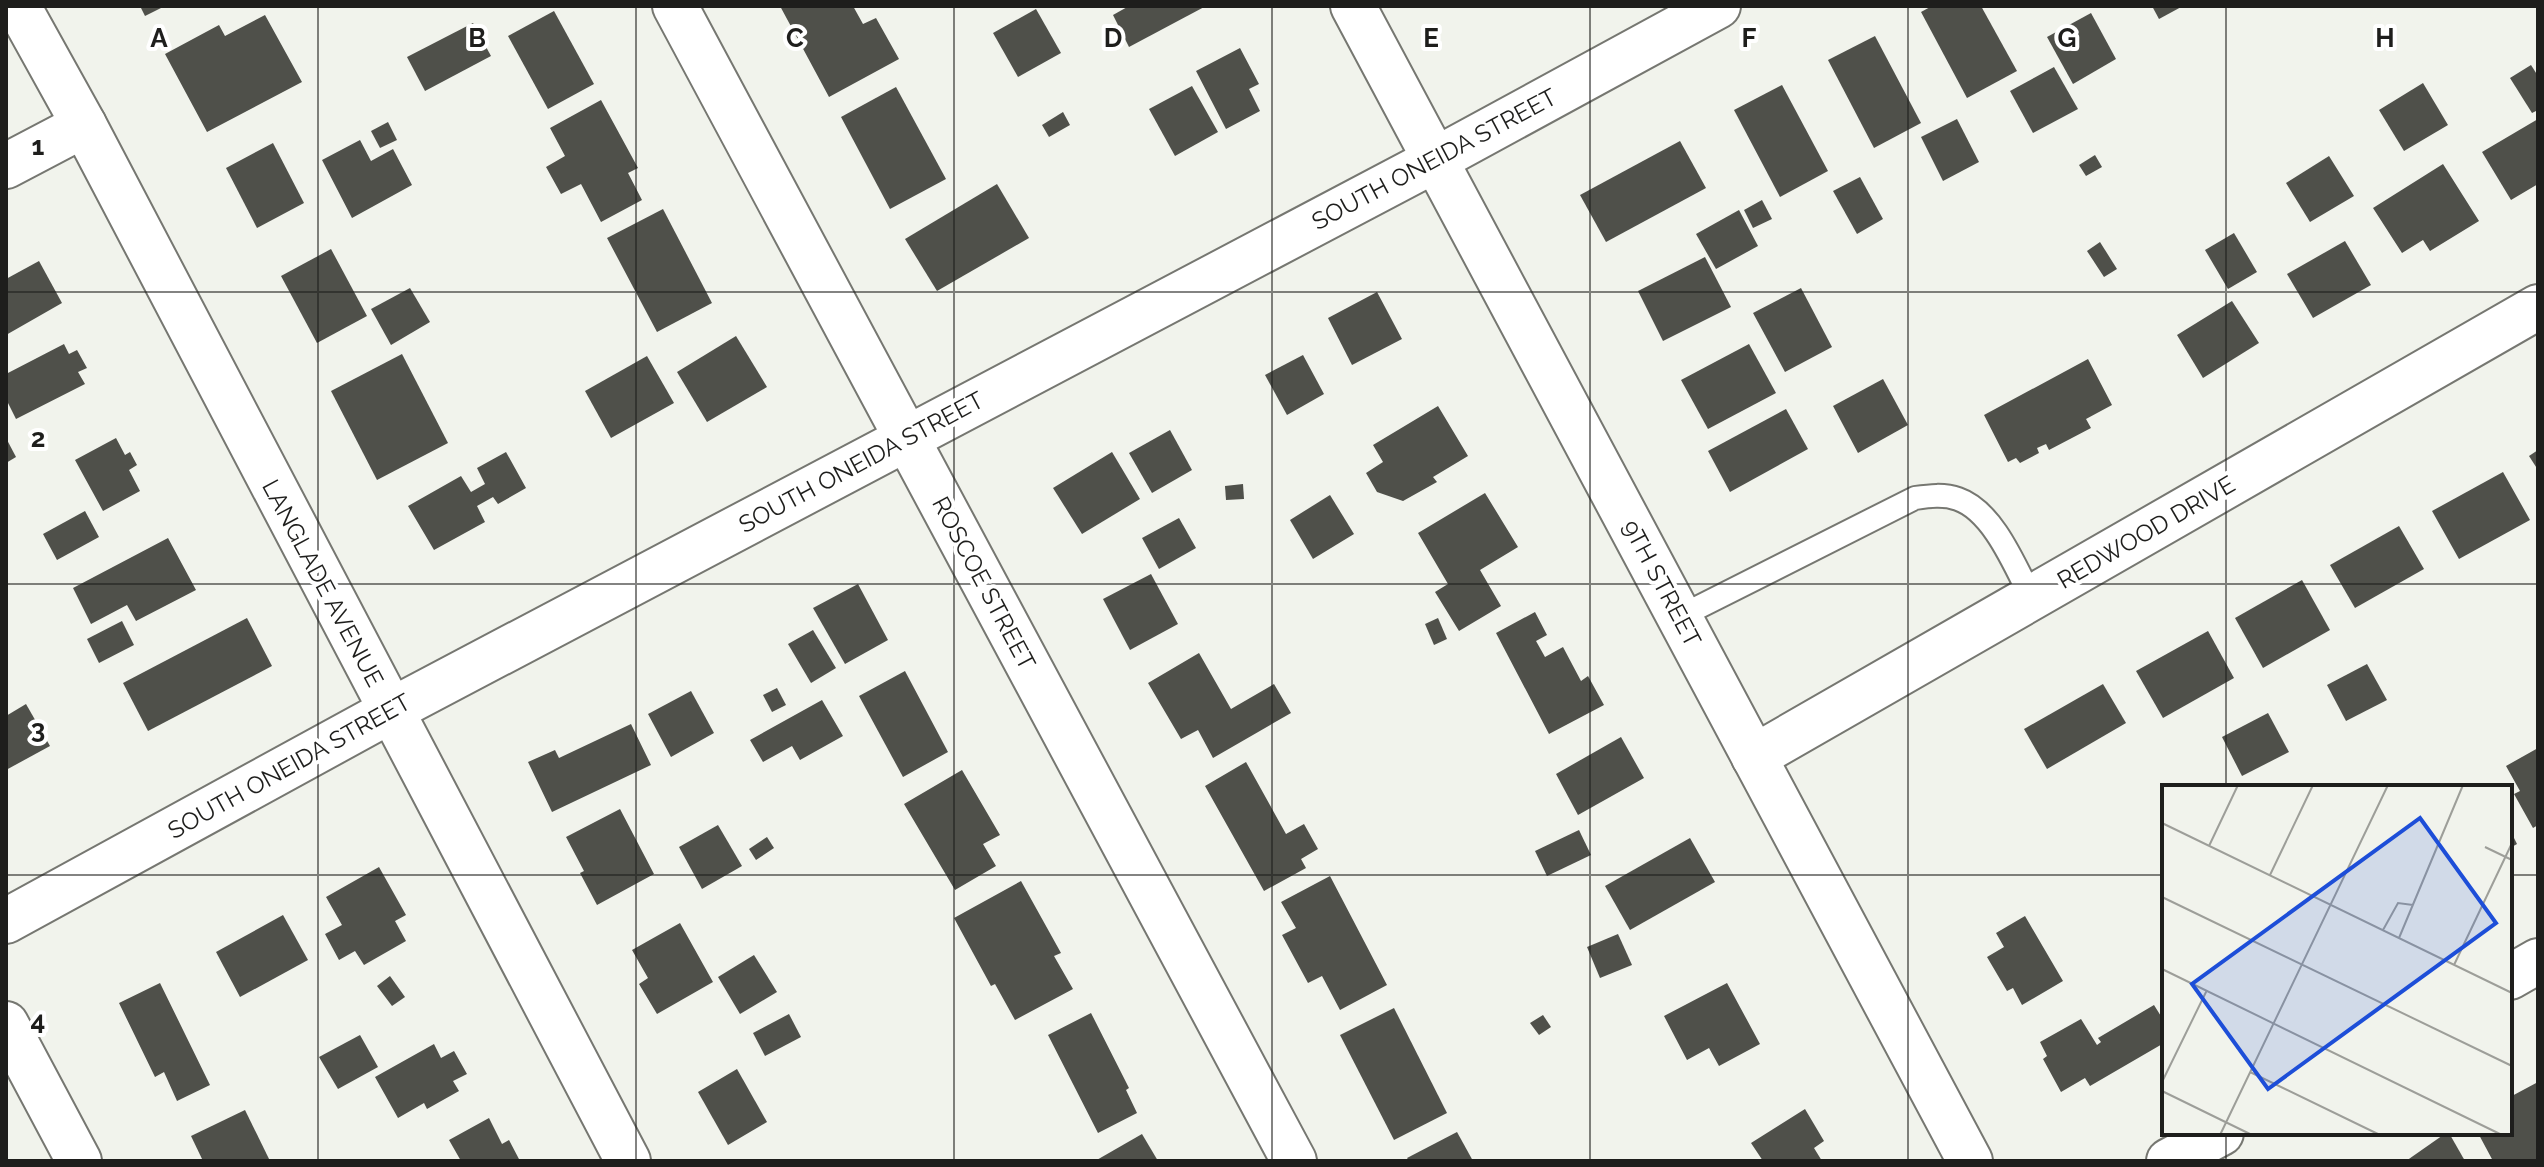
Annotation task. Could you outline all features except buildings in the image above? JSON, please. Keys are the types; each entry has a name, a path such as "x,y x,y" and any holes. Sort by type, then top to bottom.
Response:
{"street":[{"name":"LANGLADE AVENUE","path":"18,6 84,125 628,1161"},
{"name":"ROSCOE STREET","path":"675,6 1294,1161"},
{"name":"9TH STREET","path":"1353,6 1970,1161"},
{"name":"SOUTH ONEIDA STREET","path":"6,921 390,711 1435,160 1718,6"},
{"path":"6,166 84,125"},
{"name":"REDWOOD DRIVE","path":"1754,757 2538,307"},
{"path":"2512,976 2538,961"},
{"path":"6,1024 79,1161"},
{"path":"2169,1161 2217,1135"}],"lane":[{"path":"1679,617 1915,498 1935,495 1957,498 1974,506 1995,530 2031,597"}]}
